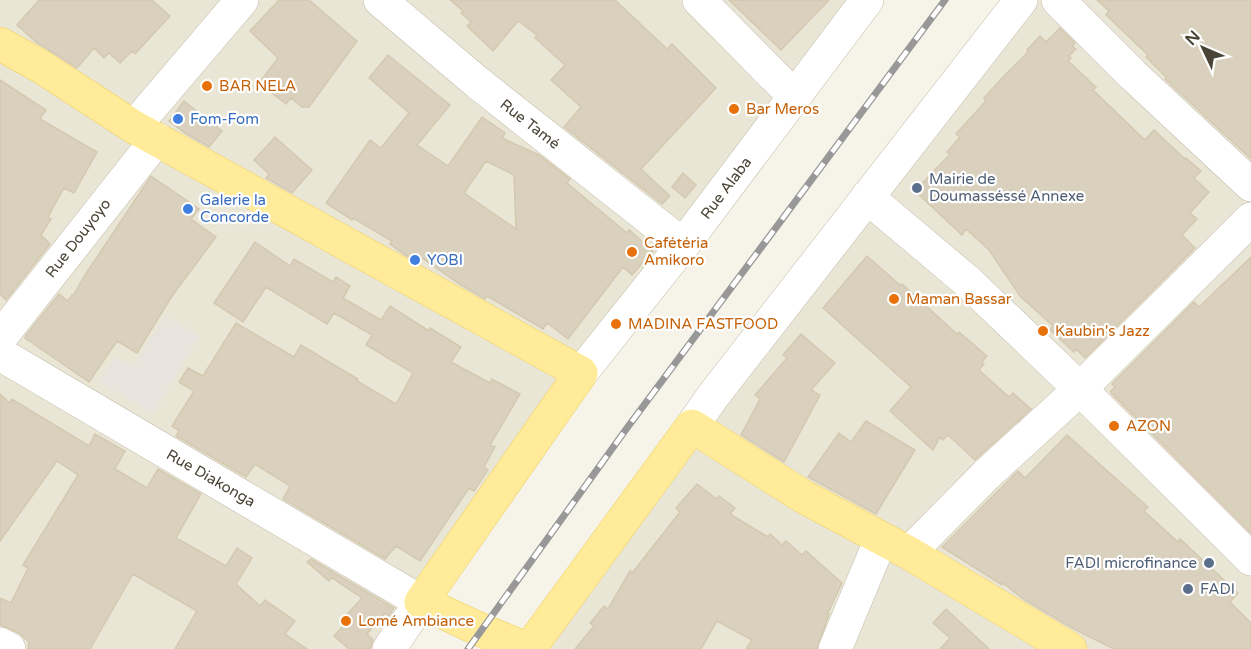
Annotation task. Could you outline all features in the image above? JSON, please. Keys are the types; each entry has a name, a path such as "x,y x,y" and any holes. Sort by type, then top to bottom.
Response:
{"main road":[{"path":"0,44 145,133 581,373 422,602 528,649 692,426 794,491 895,546 1070,649"}],"street":[{"name":"Rue Douyoyo","path":"0,338 242,0"},
{"name":"Rue Tamé","path":"380,0 478,83 683,245"},
{"path":"699,0 795,97"},
{"name":"Rue Alaba","path":"581,373 683,245 867,0"},
{"path":"692,426 1021,0"},
{"path":"1058,0 1133,75 1251,185"},
{"path":"867,197 967,281 1080,389 1251,559"},
{"path":"835,649 895,546 986,475 1080,389 1251,219"},
{"name":"Rue Diakonga","path":"0,354 422,602"},
{"path":"389,649 422,602"},
{"path":"0,644 9,649"}],"shaded area":[{"path":"0,0 865,0 386,649 0,649"},
{"path":"1032,0 1251,0 1251,649 532,649"},
{"path":"165,315 200,336 153,414 99,382 114,356 133,367"}],"building":[{"path":"39,0 152,0 170,16 135,54 132,51 120,63 109,53 104,58 94,48 77,68 36,42 17,25"},
{"path":"279,0 309,0 357,41 309,107 302,107 291,98 286,104 259,83 278,58 250,31"},
{"path":"450,0 615,0 667,49 672,44 716,88 641,169 670,196 662,204 564,127 581,107 551,80 565,65 535,38 537,35 518,21 493,51 467,26 471,22 461,13 463,11"},
{"path":"729,0 829,0 781,50"},
{"path":"1097,0 1251,0 1251,159 1165,79 1167,78 1146,57 1148,55 1106,15 1109,11"},
{"path":"1060,28 1075,43 1072,46 1076,49 1069,56 1071,58 1068,61 1096,87 1093,90 1145,140 1154,130 1201,171 1194,178 1209,192 1190,213 1197,219 1182,235 1195,248 1085,358 1076,349 1074,352 1050,330 1053,326 1020,296 989,250 966,229 962,235 915,191 950,154 947,152 960,137 956,134 986,101 984,98 1028,52 1027,50 1040,36 1046,42"},
{"path":"388,55 450,105 417,145 448,166 482,117 505,133 502,138 539,155 570,179 567,183 627,233 629,230 653,251 632,275 623,267 568,339 547,323 543,329 487,296 485,299 422,258 418,262 405,255 390,244 392,241 326,203 370,140 381,148 409,113 369,78","holes":["486,161 514,175 516,229 464,193"]},
{"path":"0,80 46,110 40,119 97,152 74,193 64,188 48,217 51,219 41,235 50,244 6,300 0,294"},
{"path":"184,101 222,131 209,147 169,121"},
{"path":"275,137 312,170 292,193 266,178 269,174 254,160"},
{"path":"683,173 696,185 685,198 672,187"},
{"path":"151,176 199,209 191,219 216,237 172,296 137,353 117,341 89,382 25,338 59,294 68,301 73,296"},
{"path":"255,242 290,266 294,259 333,282 336,277 350,286 343,298 381,320 390,306 429,331 430,328 461,347 451,362 490,383 492,379 520,394 490,445 495,447 484,467 488,470 474,491 469,488 420,561 396,546 385,559 283,499 290,486 255,464 246,477 176,436 179,431 172,426 194,391 179,382 188,368 203,376 236,323 294,357 301,345 396,404 413,373 366,345 372,335 334,313 327,324 266,287 243,322 214,303"},
{"path":"867,256 957,334 959,332 987,356 979,370 1009,397 1013,393 1031,409 975,460 948,435 943,440 940,437 933,450 890,411 911,387 823,308"},
{"path":"1251,257 1251,533 1111,391 1115,387 1112,384 1194,302 1199,307"},
{"path":"801,334 835,363 811,390 820,395 784,462 741,435 760,399 755,395 787,358 783,355"},
{"path":"0,394 10,403 12,399 89,446 95,434 125,451 115,469 147,488 158,469 201,494 176,538 226,566 237,548 252,558 236,584 260,606 265,600 295,621 285,634 307,649 175,649 197,611 133,574 90,649 28,649 29,642 19,633 0,625 0,598 11,603 28,568 23,565 78,475 57,461 0,541"},
{"path":"866,421 915,450 876,514 808,477 839,433 851,442"},
{"path":"1067,435 1148,507 1144,511 1178,542 1180,539 1238,593 1230,602 1251,623 1251,649 1114,649 1070,627 1023,599 1003,583 1002,585 942,547 1018,471 1025,478"},
{"path":"697,484 717,499 719,496 735,508 730,514 768,537 770,534 782,545 786,541 802,555 806,551 842,583 828,613 817,649 746,649 752,640 717,621 701,649 575,649 594,626 590,623 604,606 608,609 630,571 633,572 680,512 676,508"},
{"path":"311,559 394,608 389,616 385,613 367,634 373,640 370,649 349,649 334,636 345,624 341,621 362,598 332,578 329,581 307,562"},
{"path":"946,609 989,649 940,649 950,638 933,623"}],"railway":[{"path":"468,649 627,428 945,0"}],"place":[{"name":"BAR NELA","path":"207,86"},
{"name":"Bar Meros","path":"734,109"},
{"name":"Fom-Fom","path":"178,119"},
{"name":"Mairie de Doumasséssé Annexe","path":"917,188"},
{"name":"Galerie la Concorde","path":"188,209"},
{"name":"Cafétéria Amikoro","path":"632,252"},
{"name":"YOBI","path":"415,260"},
{"name":"Maman Bassar","path":"894,299"},
{"name":"MADINA FASTFOOD","path":"616,324"},
{"name":"Kaubin's Jazz","path":"1043,331"},
{"name":"AZON","path":"1114,426"},
{"name":"FADI microfinance","path":"1209,563"},
{"name":"FADI","path":"1188,589"},
{"name":"Lomé Ambiance","path":"346,621"}]}
